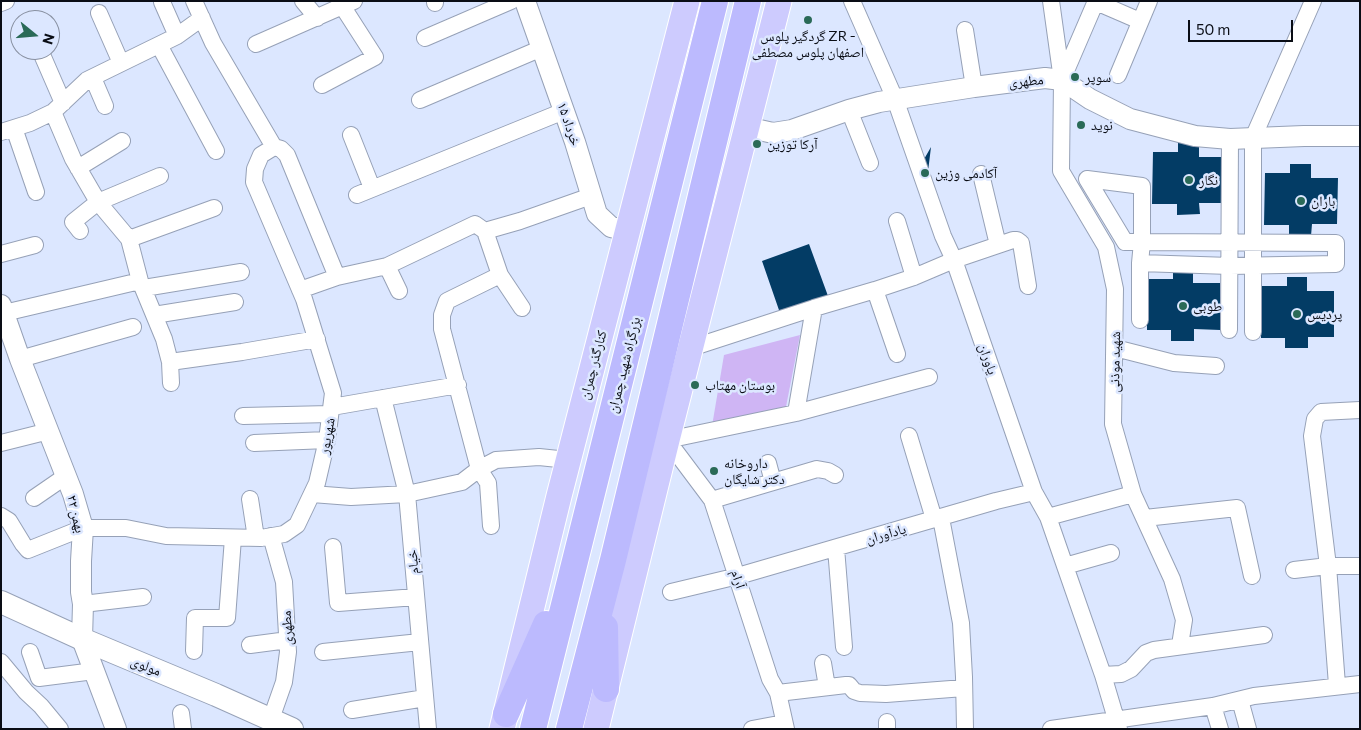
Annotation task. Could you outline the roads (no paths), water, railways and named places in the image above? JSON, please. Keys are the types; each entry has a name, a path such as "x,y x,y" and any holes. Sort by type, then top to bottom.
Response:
{"highway":[{"name":"بزرگراه شهید چمران","path":"533,729 715,1"},
{"path":"569,729 604,594 748,1"},
{"path":"504,721 577,552"},
{"path":"604,594 606,689"}],"main road":[{"name":"کنارگذر چمران","path":"504,721 568,460 687,1"},
{"path":"596,729 667,440 779,1"},
{"name":"مولوی","path":"1,602 82,639 292,729"}],"street":[{"path":"1,3 6,1"},
{"path":"194,1 213,43 274,146 281,149 287,155 337,277"},
{"path":"303,1 317,18"},
{"path":"425,38 511,1"},
{"name":"۱۵ خرداد","path":"525,1 564,111 597,214 611,227 628,230"},
{"name":"یاوران","path":"852,1 895,99 954,260 1034,492 1048,518 1103,675 1117,724"},
{"path":"1051,1 1062,80"},
{"path":"1118,75 1149,1"},
{"path":"1253,332 1253,138 1313,1"},
{"path":"162,2 177,36"},
{"path":"1062,80 1096,2 1140,21"},
{"path":"256,44 317,18 345,3 375,57 322,85"},
{"path":"100,13 121,62"},
{"path":"36,192 5,129 30,123 58,107 86,80 177,36 202,18"},
{"path":"965,30 974,87"},
{"path":"159,45 216,151"},
{"path":"420,100 542,48"},
{"path":"43,60 78,168 98,202 130,238 142,284 170,362 171,383"},
{"path":"93,78 105,106"},
{"name":"مطهری","path":"746,127 773,133 792,130 849,110 895,99 1045,78 1062,80 1090,99 1130,119 1195,136 1230,139 1360,136"},
{"name":"شهید موذنی","path":"1062,80 1061,171 1106,247 1115,289 1113,424 1133,494 1172,579 1184,620 1180,645"},
{"path":"849,110 870,163"},
{"path":"357,196 372,188 564,111"},
{"path":"351,135 372,188"},
{"path":"1229,330 1230,139"},
{"path":"78,168 122,141"},
{"name":"شهریور","path":"83,528 126,528 166,536 233,538 284,534 297,525 317,483 327,440 332,393 300,290 254,182 255,169 261,155 274,146"},
{"path":"981,174 998,245"},
{"path":"80,231 74,222 98,202 160,176"},
{"path":"485,231 591,196"},
{"path":"130,238 214,208"},
{"path":"897,221 914,277"},
{"path":"300,290 337,277 386,266 475,224 485,231 500,275 522,308"},
{"path":"692,348 875,290 914,277 954,260 1017,240 1021,243 1028,286"},
{"path":"1140,263 1230,266 1336,264 1336,243 1142,242 1140,263 1140,320"},
{"path":"1,254 35,245"},
{"path":"386,266 399,291"},
{"path":"3,309 142,284 241,272"},
{"path":"491,526 488,483 479,469 442,329 442,315 447,301 500,275"},
{"path":"875,290 897,354"},
{"path":"154,315 236,302"},
{"path":"796,413 814,308"},
{"name":"۲۲ بهمن","path":"3,309 20,359 66,476 83,528 81,576 83,604 82,639 116,729"},
{"path":"20,359 133,327"},
{"path":"170,362 316,339"},
{"path":"1115,348 1174,363 1216,366"},
{"path":"667,440 796,413 929,377"},
{"path":"243,416 331,411 384,398 458,385"},
{"name":"خیام","path":"384,398 407,494 428,729"},
{"path":"1337,685 1328,566 1312,436 1316,418 1321,412 1360,410"},
{"path":"1,443 48,431"},
{"path":"909,436 937,519 961,623 965,729"},
{"path":"254,443 327,440"},
{"name":"آرام","path":"667,440 712,500 770,679 778,694 785,726"},
{"path":"312,494 351,497 407,494 462,482 479,469 496,460 539,457 568,460"},
{"path":"768,464 773,482"},
{"path":"712,500 817,469 828,471 835,475"},
{"path":"34,498 66,476"},
{"name":"یادآوران","path":"671,592 738,576 996,501 1034,492"},
{"path":"1048,518 1133,494"},
{"name":"مطهری","path":"250,499 284,582 288,652 284,682 271,720"},
{"path":"1144,518 1237,508 1252,576"},
{"path":"1,516 9,521 28,550 83,528"},
{"path":"194,651 196,618 227,618 233,538"},
{"path":"333,547 338,603 416,597"},
{"path":"836,548 844,647"},
{"path":"1065,566 1111,553"},
{"path":"1294,570 1328,566 1360,566"},
{"path":"83,604 143,597"},
{"path":"1103,675 1121,674 1131,669 1150,651 1180,645 1264,634"},
{"path":"250,645 288,640"},
{"path":"323,652 420,642"},
{"path":"30,652 39,678 94,671"},
{"path":"1,662 60,729"},
{"path":"823,662 827,687"},
{"path":"1051,729 1117,724 1213,706 1254,696 1337,685 1360,684"},
{"path":"778,694 849,685 857,693 886,694 964,688"},
{"path":"352,710 425,698"},
{"path":"1240,700 1248,729"},
{"path":"1213,706 1220,729"},
{"path":"752,729 785,726"}],"place":[{"name":"گردگیر پلوس ZR - اصفهان پلوس مصطفی","path":"808,20"},
{"name":"سوپر","path":"1075,77"},
{"name":"نوید","path":"1081,125"},
{"name":"آرکا توزین","path":"757,144"},
{"name":"آکادمی وزین","path":"925,173"},
{"name":"نگار","path":"1189,180"},
{"name":"باران","path":"1301,201"},
{"name":"طوبی","path":"1183,306"},
{"name":"پردیس","path":"1297,314"},
{"name":"بوستان مهتاب","path":"695,385"},
{"name":"داروخانه دکتر شایگان","path":"714,471"}]}
